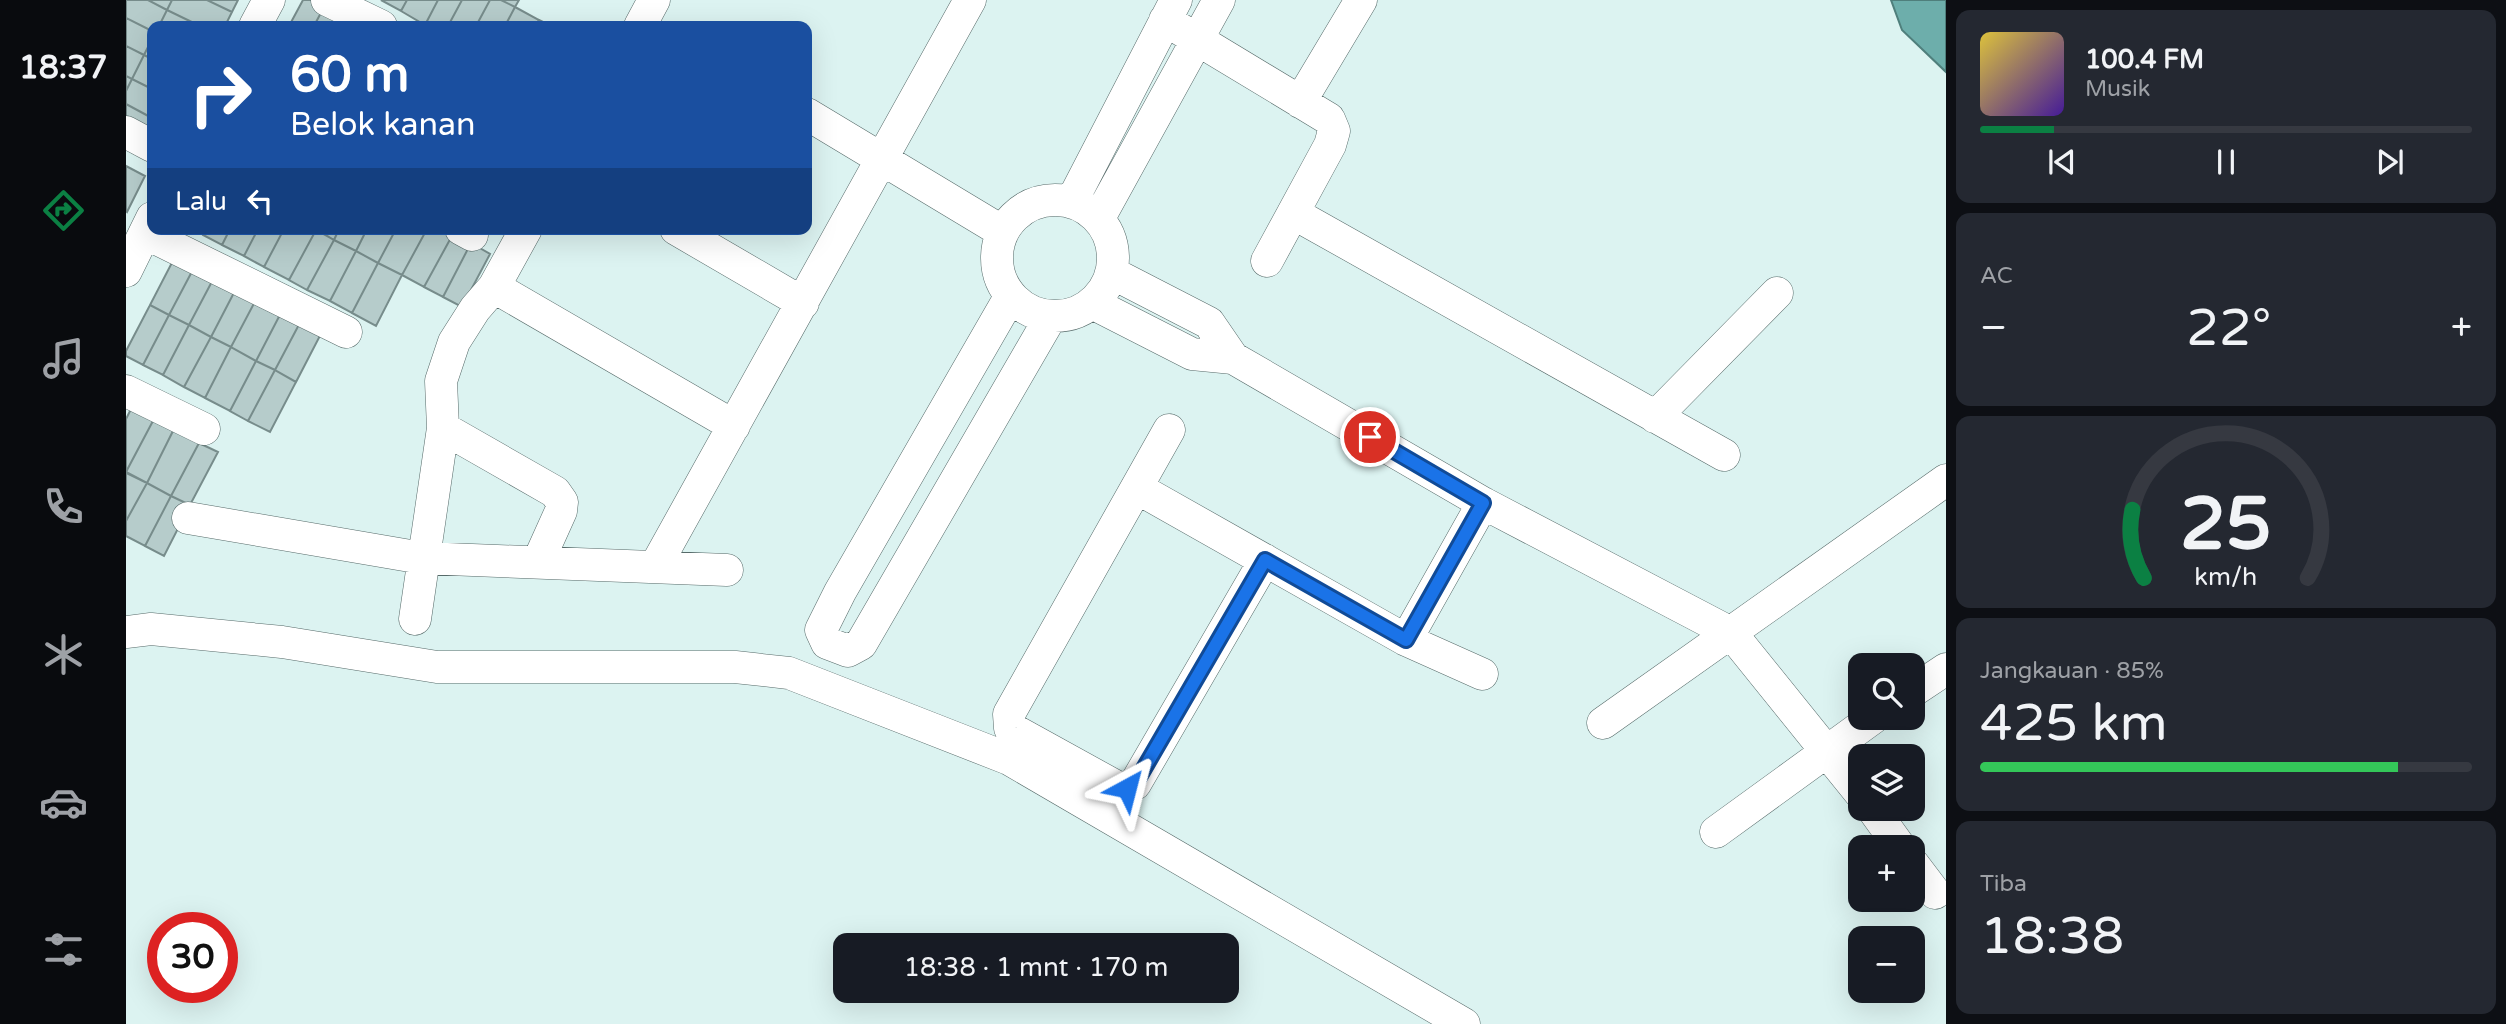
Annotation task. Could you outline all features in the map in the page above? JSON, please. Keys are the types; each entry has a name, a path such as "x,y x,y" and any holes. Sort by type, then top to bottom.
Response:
{"street":[{"path":"258,21 269,0"},
{"path":"327,0 371,21"},
{"path":"655,567 883,161 970,0"},
{"path":"1098,218 1219,0"},
{"path":"1300,102 1360,0"},
{"path":"1072,201 1171,10 1198,39 1329,119 1334,131 1330,145 1267,261"},
{"path":"812,117 1003,232"},
{"path":"126,132 147,143"},
{"path":"1045,200 1072,201 1098,218 1113,245 1112,274 1094,303 1076,313 1050,318 1028,311 1010,297 999,277 997,254 1003,232 1020,211 1045,200"},
{"path":"1293,214 1724,455"},
{"path":"126,271 147,227"},
{"path":"167,235 346,332"},
{"path":"415,619 443,428 441,381 454,342 475,309 494,287 523,235"},
{"path":"686,235 803,303"},
{"path":"1112,274 1209,323 1233,358"},
{"path":"494,287 734,426"},
{"path":"1655,417 1777,293"},
{"path":"1010,297 840,592 821,629 827,643 848,651 861,644 1050,318"},
{"path":"1094,303 1192,354 1233,358 1483,503 1731,633 1848,777"},
{"path":"126,391 204,429"},
{"path":"443,428 555,492 562,502 561,511 538,562"},
{"path":"1169,429 1009,714 1010,728 1117,787 1127,788 1135,784 1265,560"},
{"path":"1603,723 1946,480"},
{"path":"1137,488 1406,640 1482,674"},
{"path":"1406,640 1483,503"},
{"path":"187,518 422,558 727,569"},
{"path":"126,632 151,629 282,642 437,667 735,667 789,673 1009,759 1464,1024"},
{"path":"1925,683 1946,669"},
{"path":"1716,832 1855,730"},
{"path":"1925,881 1934,893"}],"water":[{"path":"1891,0 1946,0 1946,72 1902,30"}],"building":[{"path":"126,0 148,0 167,10 162,21 147,21 147,28 126,18"},
{"path":"148,0 172,0 167,10"},
{"path":"172,0 207,0 232,12 228,21 190,21 167,10"},
{"path":"207,0 238,0 232,12"},
{"path":"303,0 316,0 325,5 317,21 292,21"},
{"path":"381,0 407,0 401,11"},
{"path":"407,0 438,0 427,21 418,21 401,11"},
{"path":"438,0 462,0 451,21 427,21"},
{"path":"462,0 490,0 479,21 451,21"},
{"path":"490,0 501,0 515,7 508,21 479,21"},
{"path":"501,0 519,0 515,7"},
{"path":"325,5 344,15 341,21 317,21"},
{"path":"515,7 539,20 538,21 508,21"},
{"path":"167,10 190,21 162,21"},
{"path":"126,18 147,28 147,49 144,55 126,46"},
{"path":"126,46 144,55 132,79 126,76"},
{"path":"144,55 147,56 147,86 132,79"},
{"path":"126,76 132,79 126,91"},
{"path":"132,79 147,86 147,115 126,104 126,91"},
{"path":"126,104 147,115 147,132 126,122"},
{"path":"126,166 145,176 127,212 126,211"},
{"path":"203,235 227,235 222,245"},
{"path":"227,235 255,235 244,256 222,245"},
{"path":"255,235 281,235 264,267 244,256"},
{"path":"281,235 313,235 289,280 264,267"},
{"path":"313,235 325,235 334,240 307,290 289,280"},
{"path":"336,235 364,235 356,251 334,240"},
{"path":"364,235 393,235 378,263 356,251"},
{"path":"393,235 424,235 402,275 378,263"},
{"path":"424,235 452,235 424,287 402,275"},
{"path":"452,235 471,243 443,297 424,287"},
{"path":"334,240 356,251 330,301 307,290"},
{"path":"471,243 490,254 462,307 443,297"},
{"path":"178,251 197,262 169,315 150,305"},
{"path":"356,251 378,263 352,313 330,301"},
{"path":"197,262 217,272 189,325 169,315"},
{"path":"378,263 402,275 376,326 352,313"},
{"path":"217,272 239,283 211,337 189,325"},
{"path":"239,283 259,294 231,347 211,337"},
{"path":"259,294 284,307 256,361 231,347"},
{"path":"150,305 169,315 143,365 126,356 126,351"},
{"path":"284,307 303,317 275,370 256,361"},
{"path":"169,315 189,325 163,375 143,365"},
{"path":"303,317 324,328 296,382 275,370"},
{"path":"189,325 211,337 184,387 163,375"},
{"path":"211,337 231,347 205,398 184,387"},
{"path":"231,347 256,361 230,411 205,398"},
{"path":"256,361 275,370 248,421 230,411"},
{"path":"275,370 296,382 270,432 248,421"},
{"path":"132,407 154,419 126,472 126,419"},
{"path":"154,419 174,429 147,483 126,472"},
{"path":"174,429 199,443 171,496 147,483"},
{"path":"199,443 218,452 190,505 171,496"},
{"path":"126,473 147,483 126,521"},
{"path":"147,483 171,496 145,546 126,536 126,521"},
{"path":"171,496 190,505 164,556 145,546"}],"route":[{"path":"1127,788 1135,784 1265,560 1406,640 1483,503 1370,437"}]}
